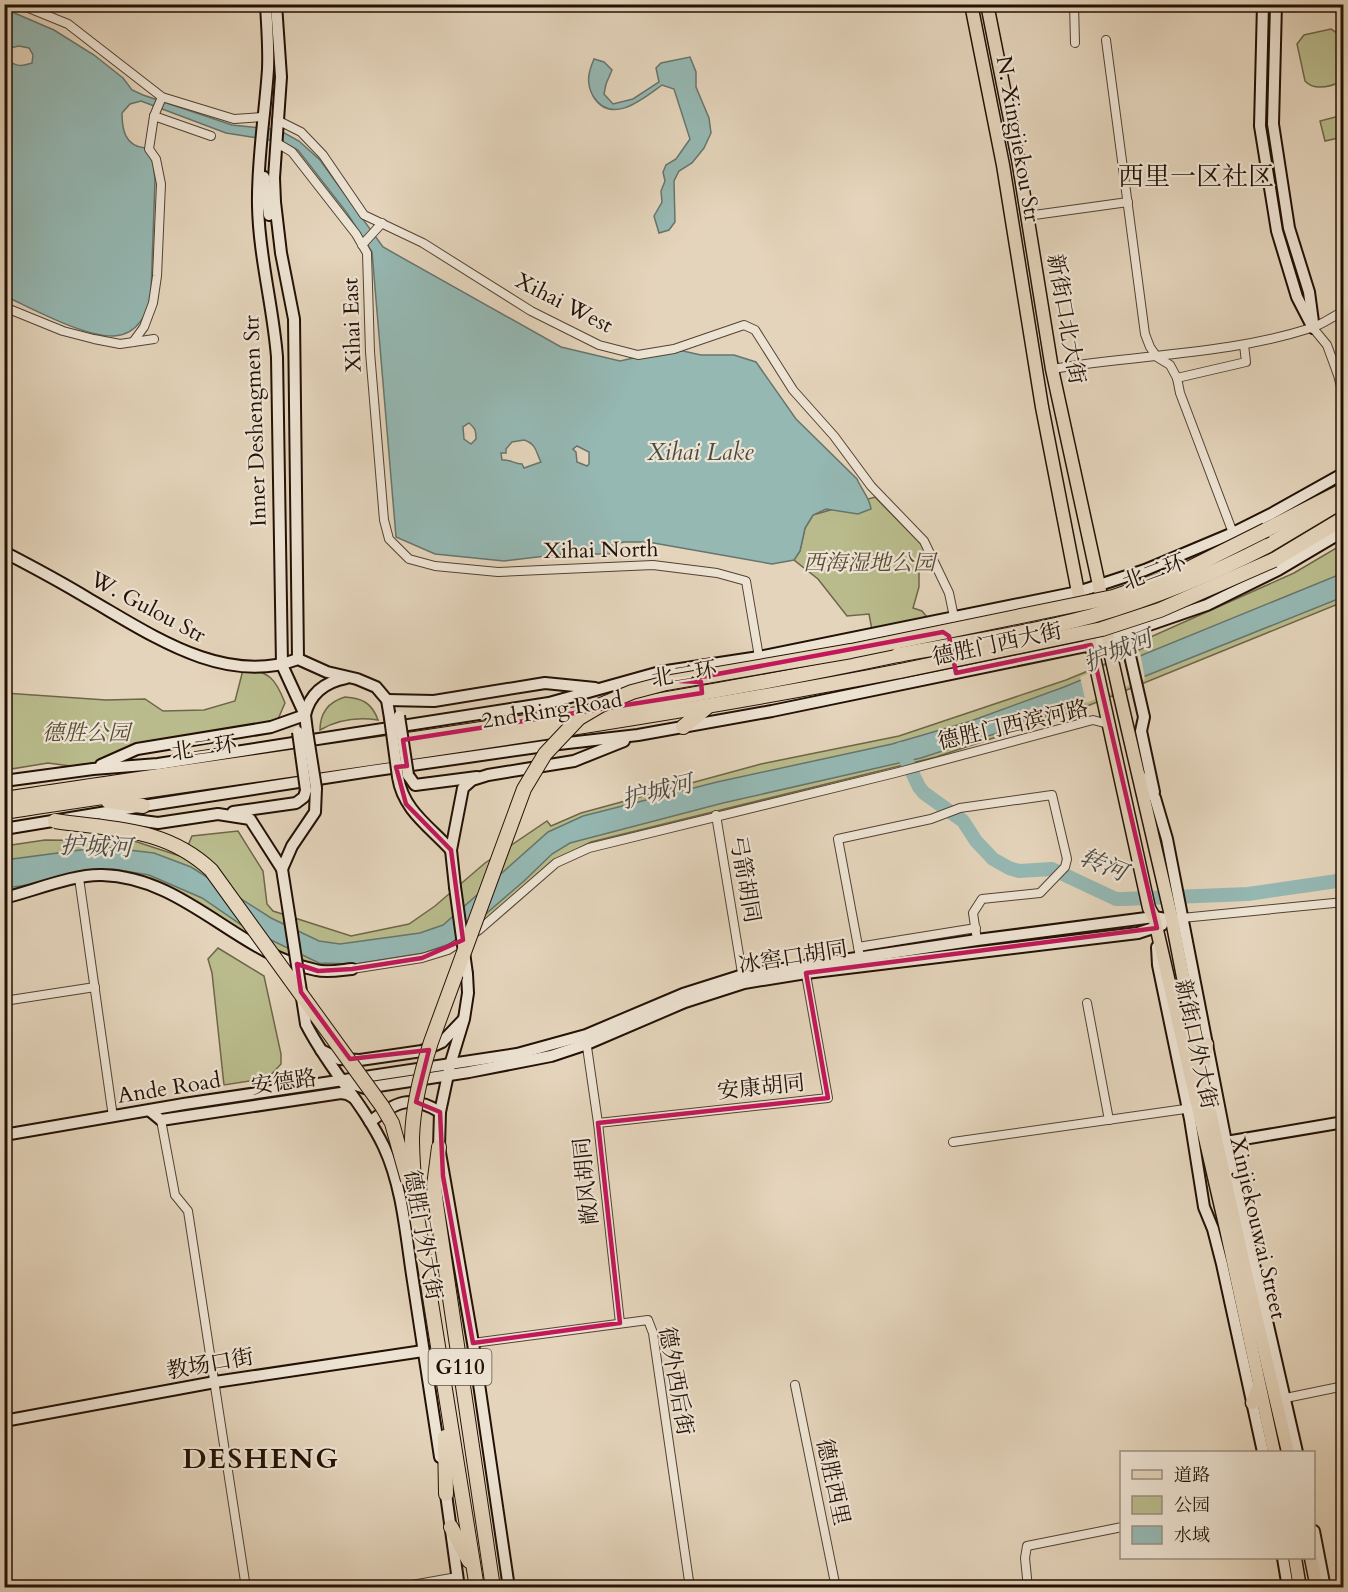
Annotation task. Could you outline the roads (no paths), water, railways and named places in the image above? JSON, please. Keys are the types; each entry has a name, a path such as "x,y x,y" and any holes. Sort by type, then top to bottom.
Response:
{"highway":[{"path":"417,1216 413,1169 413,1127 421,1075 431,1042 524,789 545,754 579,718 601,705 632,692 666,683 851,651 1113,597 1174,576 1344,490"},
{"name":"北二环","path":"4,799 726,689 1025,631 1091,616 1216,572 1267,546 1344,500"},
{"name":"北二环","path":"900,671 1102,629 1160,610 1274,560 1344,518"},
{"name":"2nd Ring Road","path":"91,799 546,734 900,671"},
{"path":"695,682 726,689"},
{"path":"683,727 708,706"},
{"path":"4,793 26,795"},
{"path":"4,812 91,799 142,806"},
{"path":"55,821 115,828 160,838 181,846 198,857 211,870 382,1106 392,1124 398,1142 417,1216"},
{"name":"G110","path":"439,1147 434,1185 436,1204 493,1587"},
{"name":"G110","path":"417,1216 477,1587"},
{"path":"445,1390 446,1494"},
{"path":"451,1527 475,1570"}],"main road":[{"name":"新街口北大街","path":"971,4 1003,165 1042,407 1078,592 1091,645"},
{"name":"新街口北大街","path":"987,4 1027,216 1052,369 1099,585 1107,639"},
{"path":"1107,639 1136,769 1170,888"},
{"path":"1091,645 1145,890 1154,918"},
{"name":"Xinjiekouwai Street","path":"1170,888 1202,1076 1245,1269 1281,1399 1288,1451"},
{"name":"Xinjiekouwai Street","path":"1154,918 1193,1108 1274,1451"},
{"path":"1202,1076 1207,1044"},
{"path":"1252,1403 1259,1386"},
{"path":"1295,1559 1300,1587"},
{"path":"1311,1559 1317,1587"}],"street":[{"path":"19,4 68,24 162,97 234,119 269,118"},
{"path":"266,4 269,118 277,143 274,202 294,319 298,659 327,672 376,687 387,700 395,717 403,776 401,793 410,809 451,850"},
{"path":"276,4 279,43 269,118 263,142 263,173 270,225 281,253"},
{"path":"1074,4 1075,43"},
{"path":"1263,4 1260,126 1277,231 1297,297 1314,328 1327,345 1344,398"},
{"path":"1276,4 1273,124 1289,228 1309,292 1314,328"},
{"path":"1338,4 1344,24"},
{"path":"1106,39 1145,334 1157,357 1170,365 1177,378 1180,393 1233,533 1255,583"},
{"path":"133,342 144,327 150,311 157,276 161,184 156,159 149,148 154,116 162,97"},
{"path":"154,116 211,136"},
{"name":"Xihai West","path":"269,118 301,132 323,155 364,215 380,226 423,243 531,310 598,345 638,356 674,349 744,325 755,330 793,390 834,436 871,486 924,541 949,593 954,616"},
{"name":"Inner Deshengmen Str","path":"263,142 258,208 277,357 282,665"},
{"name":"Xihai East","path":"277,143 292,152 363,243 367,254 370,360 384,520 389,539"},
{"path":"1027,216 1128,202"},
{"path":"363,243 380,226"},
{"path":"4,307 63,331 120,344 154,339"},
{"path":"1052,369 1092,362 1186,354 1244,345 1314,328 1344,310"},
{"path":"1177,378 1246,362 1244,345"},
{"name":"德胜门西大街","path":"93,769 158,764 537,705 604,689 660,672 759,657 1078,592 1145,570 1233,533 1344,472"},
{"name":"德胜门西大街","path":"638,735 1091,645 1207,605 1255,583 1344,531"},
{"name":"Xihai North","path":"389,539 409,560 435,566 498,572 653,565 717,573 746,581 759,657"},
{"name":"W. Gulou Str","path":"4,552 70,587 142,630 193,656 219,663 244,666 282,665 298,659"},
{"name":"德胜门西大街","path":"638,678 695,682 854,656 1035,618 1078,592"},
{"path":"930,622 948,636 956,673"},
{"path":"1125,634 1144,717 1141,731 1155,798 1167,839 1170,888"},
{"path":"282,665 305,715"},
{"path":"282,869 292,846 315,812 303,731 310,700 323,686 352,678"},
{"path":"395,717 404,707 545,683 604,689"},
{"path":"387,700 434,701"},
{"path":"271,727 305,715"},
{"name":"德胜门西滨河路","path":"352,969 422,958 448,950 479,930 560,859 589,848 716,815 895,773 1092,720 1108,724"},
{"path":"4,781 93,769 137,749 271,727 290,726 303,731"},
{"path":"403,776 415,785 574,761 638,735"},
{"path":"4,829 547,745 638,735"},
{"path":"1136,769 1155,798"},
{"path":"488,775 472,780 463,788 451,850 468,993 464,1018 440,1112 439,1147 473,1343 509,1587"},
{"path":"92,815 158,823 296,803 311,789"},
{"path":"976,928 859,952 838,839 931,819 960,808 1052,795 1067,859 1065,867 1040,893 982,899 973,913 976,928 977,940"},
{"path":"218,814 250,819 282,869"},
{"name":"弓箭胡同","path":"716,815 743,979"},
{"name":"德胜门外大街","path":"282,869 306,1024 318,1049 370,1122 393,1170 451,1527"},
{"path":"4,898 100,874 128,878 159,888 193,905 273,957 318,971 352,969"},
{"path":"79,878 113,1117"},
{"path":"1154,918 1177,919 1344,902"},
{"name":"冰窖口胡同","path":"805,969 859,952 1154,918"},
{"name":"冰窖口胡同","path":"449,1070 586,1040 682,993 743,979 805,969 1138,933 1154,918"},
{"name":"新街口外大街","path":"1177,919 1207,1044 1226,1142"},
{"name":"安康胡同","path":"598,1123 828,1098 805,969"},
{"path":"4,1001 95,987"},
{"path":"1087,1003 1109,1120"},
{"path":"318,1049 339,1059 360,1060 422,1051 442,1042 464,1018"},
{"name":"敞风胡同","path":"586,1040 598,1123 620,1323"},
{"name":"Ande Road","path":"4,1135 341,1080 449,1070"},
{"name":"安德路","path":"161,1120 341,1093 354,1099"},
{"path":"370,1122 398,1103 420,1102 440,1112"},
{"path":"953,1142 1193,1108"},
{"name":"新街口外大街","path":"1193,1108 1204,1207 1213,1229 1222,1264 1263,1451"},
{"path":"150,1111 161,1120 175,1195 188,1211 246,1587"},
{"path":"1226,1142 1344,1122"},
{"name":"Xinjiekouwai Street","path":"1226,1142 1281,1399 1298,1451"},
{"name":"德外西后街","path":"473,1343 648,1320 651,1326 690,1587"},
{"name":"教场口街","path":"4,1421 215,1382 423,1351"},
{"name":"德胜西里","path":"795,1384 836,1587"},
{"path":"1281,1399 1344,1386"},
{"path":"395,1587 458,1582 451,1527"},
{"path":"1028,1587 1025,1558 1027,1546 1120,1527"},
{"path":"1315,1536 1325,1587"},
{"path":"1282,1559 1288,1587"}],"water":[{"name":"Xihai Lake","path":"5,9 54,30 94,55 123,78 132,90 143,95 232,125 279,130 299,141 320,160 383,247 561,347 620,361 674,349 701,355 734,355 756,362 796,419 857,479 871,509 858,514 826,509 813,515 805,528 800,551 794,560 772,564 648,542 616,544 609,554 596,554 588,551 504,561 435,554 396,537 372,252 347,213 298,150 283,142 226,133 141,101 130,104 122,113 126,136 133,144 145,148 153,160 155,180 150,301 140,322 129,332 114,336 88,332 44,315 5,296 4,63 9,61 17,65 29,64 32,63 33,55 29,48 19,46 5,49","holes":["469,423 476,433 476,439 471,444 464,439 463,427","524,440 531,444 541,462 524,468 522,464 502,460 501,453 506,453 506,449 512,442","577,446 589,452 587,466 577,462 576,452 573,449"]},
{"path":"690,57 696,72 696,87 709,118 711,133 704,148 692,163 679,171 674,181 675,222 669,230 659,233 654,216 662,202 661,191 665,181 663,172 666,165 676,159 690,139 674,89 662,85 637,103 618,109 609,109 600,105 593,96 589,87 589,73 594,59 604,62 612,70 604,94 613,104 633,99 659,82 656,68 661,63"},
{"path":"1343,573 1343,597 1028,723 921,758 723,803 570,843 552,854 452,943 424,953 355,964 319,963 246,928 202,898 149,875 113,869 81,871 43,883 5,888 5,860 103,847 154,853 191,867 271,918 319,941 340,944 420,933 443,925 548,832 583,816 717,782 892,744 971,721 1064,687"}],"waterway":[{"name":"转河","path":"901,749 924,793 963,821 976,841 993,859 1019,871 1052,869 1116,899 1248,894 1344,880"}],"district":[{"name":"西里一区社区","path":"1196,176"},
{"name":"DESHENG","path":"261,1459"}],"park label":[{"name":"西海湿地公园","path":"869,563"},
{"name":"德胜公园","path":"86,733"}],"water label":[{"name":"护城河","path":"1118,651"},
{"name":"护城河","path":"657,792"},
{"name":"护城河","path":"96,847"}]}
